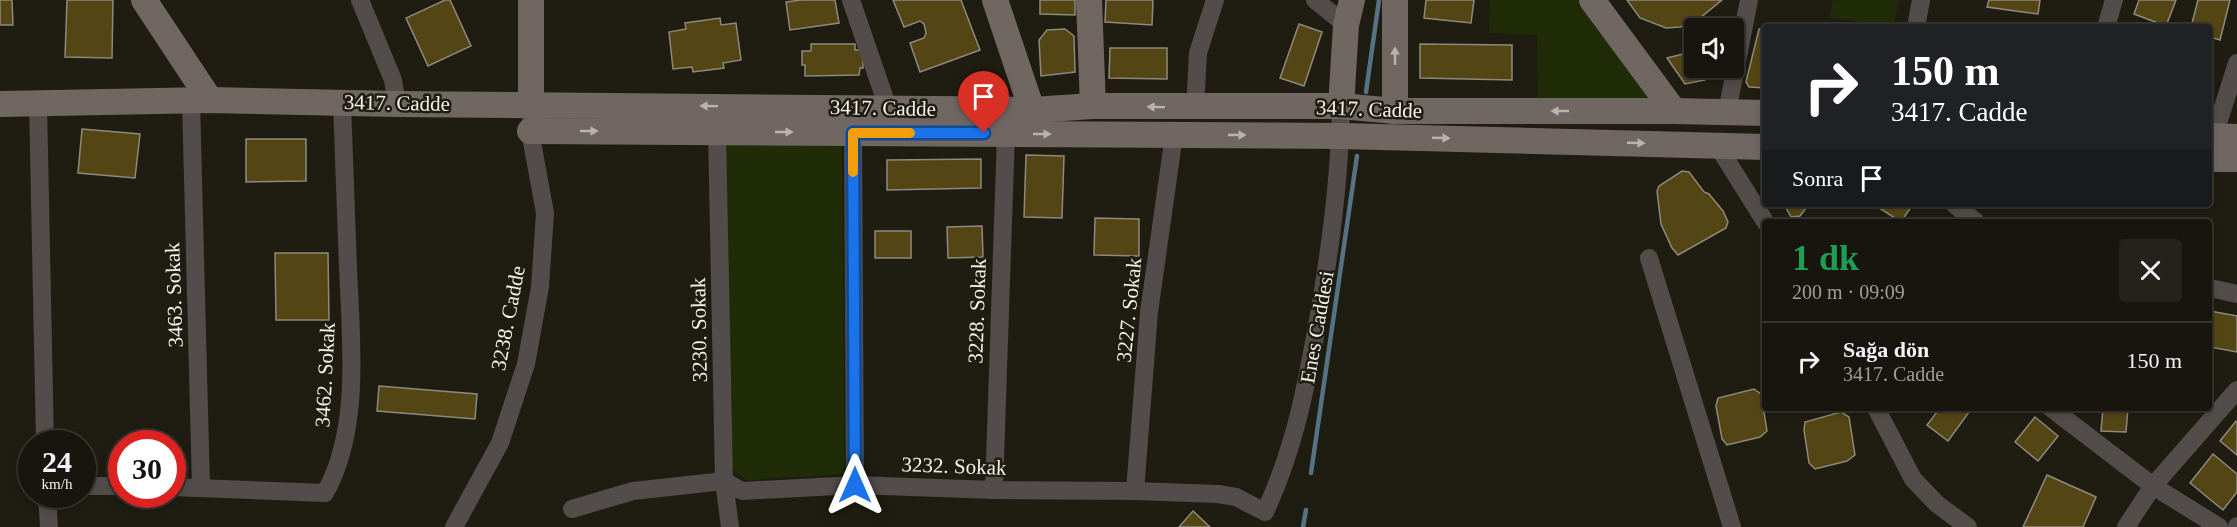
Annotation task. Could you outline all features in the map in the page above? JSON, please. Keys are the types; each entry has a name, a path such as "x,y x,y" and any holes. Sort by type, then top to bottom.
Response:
{"street":[{"path":"144,0 201,101"},
{"path":"360,0 393,80 397,104"},
{"path":"531,0 531,104"},
{"path":"851,0 888,108"},
{"path":"1089,0 1094,106"},
{"path":"1195,108 1198,53 1215,0"},
{"path":"1315,0 1346,25"},
{"path":"1341,106 1346,25 1352,0"},
{"path":"1395,0 1395,137"},
{"path":"1592,0 1674,111"},
{"path":"1727,112 1749,0"},
{"path":"1917,24 1921,0"},
{"path":"2107,24 2114,0"},
{"path":"998,2 1032,110"},
{"path":"2237,63 2218,142 2237,159"},
{"name":"3417. Cadde","path":"0,104 201,101 1032,110 1094,106 1195,108 1341,106 1395,111 1762,113"},
{"name":"3463. Sokak","path":"201,101 201,488"},
{"path":"38,102 45,430"},
{"name":"3462. Sokak","path":"186,487 325,493 336,474 347,422 352,363 342,103"},
{"name":"3238. Cadde","path":"454,527 500,443 528,353 540,287 545,213 530,131 531,104"},
{"name":"Enes Caddesi","path":"1266,512 1278,484 1307,387 1337,199 1341,106"},
{"name":"3417. Cadde","path":"530,131 1341,135 1762,147"},
{"name":"3230. Sokak","path":"717,132 724,481 730,527"},
{"path":"853,133 855,485"},
{"name":"3228. Sokak","path":"994,490 1006,134"},
{"name":"3227. Sokak","path":"1135,491 1149,312 1174,135"},
{"path":"1717,145 1763,219"},
{"path":"1958,207 1972,219"},
{"path":"1649,258 1732,527"},
{"path":"2212,288 2237,294"},
{"path":"2126,527 2152,486 2237,390"},
{"path":"1878,411 1913,479 1937,504 1968,527"},
{"path":"2055,411 2152,486 2219,527"},
{"name":"3232. Sokak","path":"572,509 633,490 724,481 742,491 855,485 1218,494 1236,497 1266,512"},
{"path":"48,508 49,527"}],"green space":[{"path":"1490,0 1583,0 1659,105 1538,99 1537,35 1489,33"},
{"path":"1833,0 1899,0 1893,24 1829,18"},
{"path":"725,144 842,144 845,474 747,480 732,469"}],"building":[{"path":"0,0 12,0 13,25 0,25"},
{"path":"67,0 113,0 112,58 65,57"},
{"path":"445,0 450,0 471,46 428,66 406,18"},
{"path":"835,0 839,23 790,30 786,2"},
{"path":"893,0 961,0 980,50 920,72 910,43 924,38 926,33 924,24 920,21 904,27"},
{"path":"1040,0 1075,0 1075,15 1040,14"},
{"path":"1106,0 1153,0 1152,25 1105,22"},
{"path":"1426,0 1474,0 1471,23 1424,18"},
{"path":"1627,0 1722,0 1700,18 1684,18 1684,26 1680,27 1666,28 1640,18"},
{"path":"1989,0 2040,0 2038,14 1987,7"},
{"path":"2139,0 2176,0 2167,24 2134,14"},
{"path":"2198,0 2230,0 2220,40 2212,38 2212,24 2192,24"},
{"path":"720,18 721,25 736,23 741,60 723,63 724,68 693,72 692,67 673,69 669,32 686,29 685,23"},
{"path":"1299,24 1322,32 1304,86 1280,78"},
{"path":"1065,29 1074,36 1075,72 1041,76 1039,40 1047,30"},
{"path":"1759,29 1762,29 1762,88 1749,87 1746,82"},
{"path":"811,44 855,44 855,50 863,50 863,68 860,68 859,75 805,76 802,51 811,51"},
{"path":"1420,44 1512,45 1512,80 1420,78"},
{"path":"1110,48 1167,48 1167,79 1109,78"},
{"path":"1684,54 1684,78 1704,78 1705,80 1685,84 1667,58"},
{"path":"82,129 140,134 135,178 78,173"},
{"path":"246,139 306,139 306,181 246,182"},
{"path":"1026,155 1064,156 1062,218 1024,217"},
{"path":"981,159 981,188 887,190 887,160"},
{"path":"1682,171 1689,172 1704,192 1709,194 1723,211 1728,222 1726,228 1678,255 1672,248 1661,224 1657,191 1659,186"},
{"path":"1786,207 1807,207 1800,216 1791,217"},
{"path":"1878,207 1911,207 1903,219 1896,219"},
{"path":"1095,218 1139,219 1139,256 1094,255"},
{"path":"982,226 983,257 948,258 947,227"},
{"path":"875,231 911,231 911,258 875,258"},
{"path":"275,253 328,253 329,320 276,320"},
{"path":"2212,311 2237,316 2237,352 2212,347"},
{"path":"379,386 477,394 475,419 377,411"},
{"path":"1754,389 1761,394 1767,431 1760,437 1727,445 1722,439 1716,406 1718,398"},
{"path":"1938,411 1970,411 1948,441 1927,425"},
{"path":"2103,411 2128,411 2126,432 2101,431"},
{"path":"1841,412 1849,417 1855,455 1847,461 1815,469 1809,463 1805,422"},
{"path":"2035,417 2058,436 2038,461 2015,442"},
{"path":"2237,422 2237,455 2220,441"},
{"path":"2213,454 2237,474 2237,492 2223,510 2190,483"},
{"path":"2047,475 2096,497 2083,527 2023,527"},
{"path":"1193,511 1210,527 1179,527"}],"waterway":[{"path":"1366,92 1379,0"},
{"path":"1311,473 1357,156"},
{"path":"1303,527 1306,510"}],"slow traffic":[{"path":"853,172 853,133 910,133"}],"route":[{"path":"855,485 853,133 984,133"}]}
